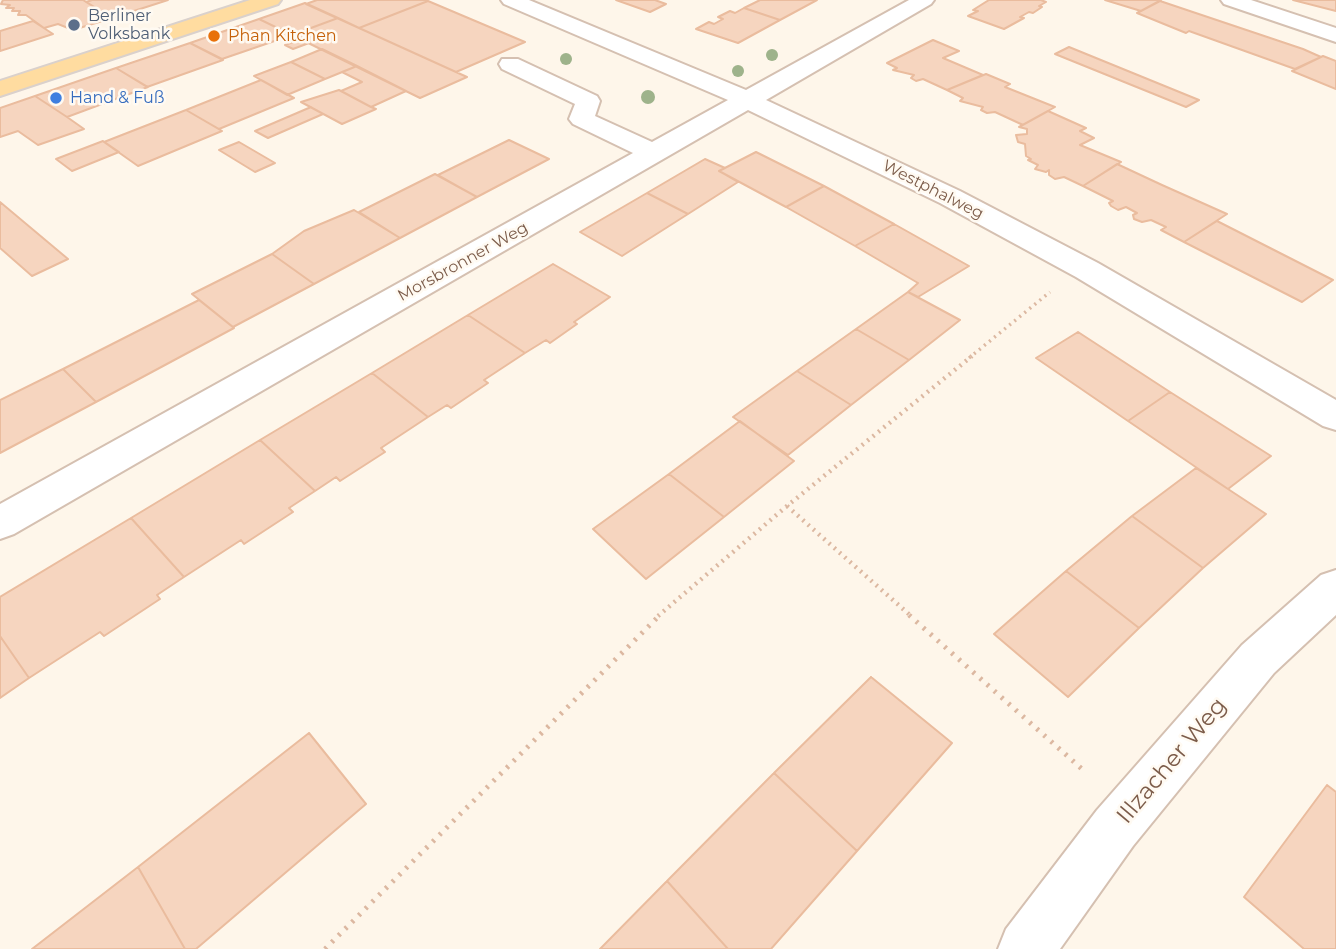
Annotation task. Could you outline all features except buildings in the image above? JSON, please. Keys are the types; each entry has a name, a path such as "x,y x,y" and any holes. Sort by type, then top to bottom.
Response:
{"main road":[{"path":"0,69 212,0"},
{"path":"0,89 271,0"}],"street":[{"name":"Westphalweg","path":"511,0 747,100 887,166 1142,302 1336,417"},
{"name":"Morsbronner Weg","path":"0,523 924,0"},
{"path":"1231,0 1336,35"},
{"path":"510,64 588,101 582,119 653,153"},
{"name":"Illzacher Weg","path":"1026,949 1115,828 1258,659 1336,588"}],"path":[{"path":"325,949 647,626 787,506 1051,292"},
{"path":"787,506 1082,769"}],"place":[{"name":"Berliner Volksbank","path":"74,25"},
{"name":"Phan Kitchen","path":"214,36"},
{"name":"Hand & Fuß","path":"56,98"}]}
